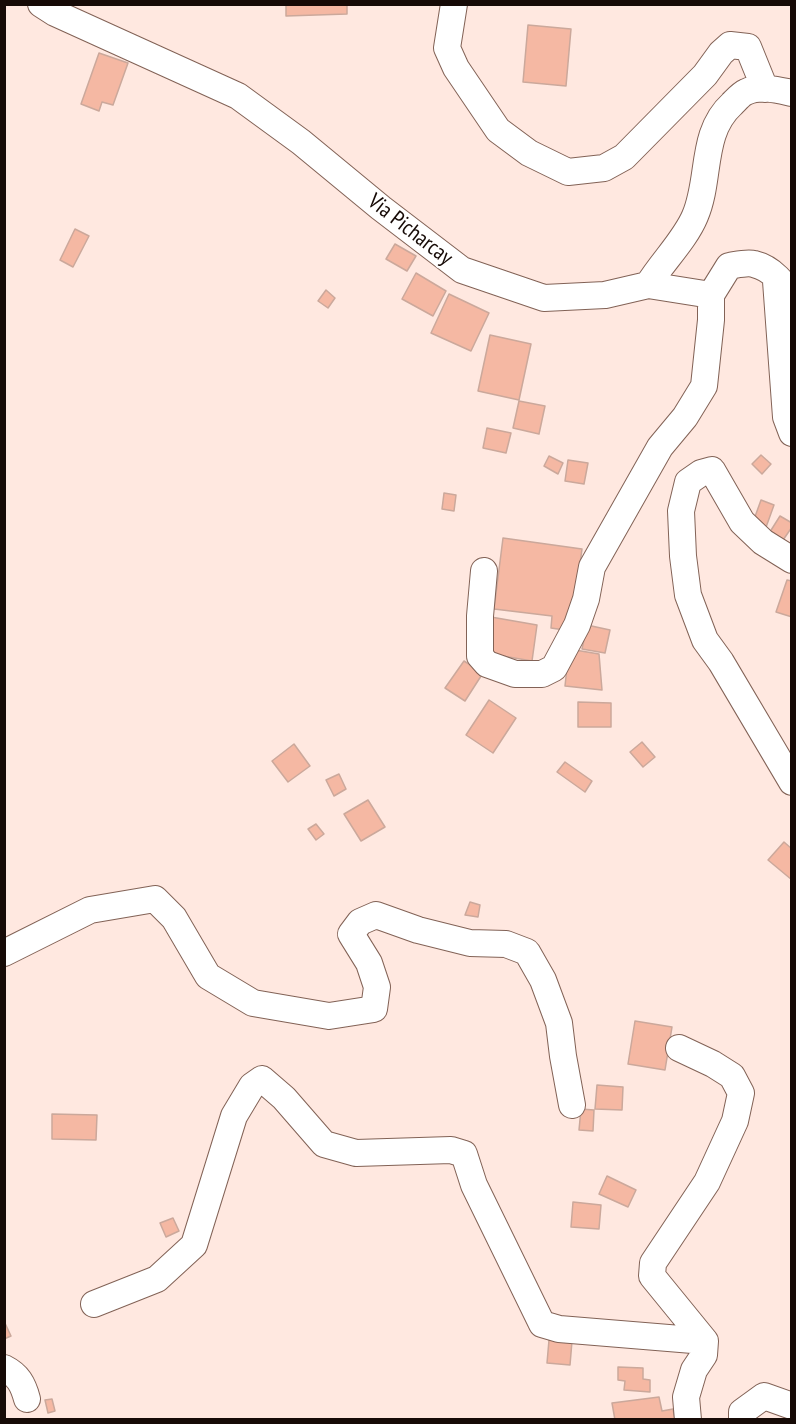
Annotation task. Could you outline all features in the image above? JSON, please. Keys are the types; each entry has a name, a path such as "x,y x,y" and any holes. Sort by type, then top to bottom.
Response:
{"street":[{"name":"Via Picharcay","path":"41,4 55,13 238,96 301,142 381,208 462,270 544,298 605,295 648,285 711,295"},
{"path":"454,4 447,48 456,68 498,130 529,153 568,172 604,168 624,157 705,75 730,45 748,47 765,89"},
{"path":"648,285 695,216 702,195 706,161 714,130 725,110 745,92 765,89 792,93"},
{"path":"484,571 480,616 480,656 487,664 515,674 542,674 554,668 577,625 586,598 592,567 660,447 685,417 704,386 711,320 711,295 729,266 753,264 776,274 790,294 792,301"},
{"path":"776,274 786,417 792,433"},
{"path":"792,560 763,542 742,522 712,470 701,473 688,482 681,511 688,595 705,640 721,662 792,782"},
{"path":"4,953 90,910 155,899 174,918 208,976 253,1003 329,1016 374,1009 377,987 369,963 351,934 360,922 376,915 418,930 470,943 506,944 527,952 543,980 560,1023 563,1056 572,1105"},
{"path":"679,1048 732,1076 741,1093 735,1121 706,1182 653,1263 652,1276 705,1341 704,1355 694,1370 686,1397 688,1419"},
{"path":"94,1304 157,1279 194,1245 234,1116 252,1086 262,1079 284,1098 324,1144 356,1153 451,1150 464,1154 474,1185 542,1324 559,1329 705,1341"},
{"path":"4,1368 13,1373 23,1384 27,1399"},
{"path":"742,1419 742,1412 764,1396 792,1406"}],"building":[{"path":"286,4 347,4 347,14 286,16"},
{"path":"528,25 571,29 566,86 523,82"},
{"path":"99,53 128,63 113,105 102,102 99,111 81,104"},
{"path":"75,229 89,236 73,267 60,260"},
{"path":"395,244 416,256 407,271 386,259"},
{"path":"416,273 446,291 433,316 402,299"},
{"path":"326,290 335,298 328,308 318,301"},
{"path":"449,294 489,313 471,351 431,333"},
{"path":"490,335 531,344 519,400 478,391"},
{"path":"519,401 545,406 539,434 513,428"},
{"path":"487,428 511,433 506,453 483,448"},
{"path":"761,455 771,464 762,474 752,464"},
{"path":"549,456 563,463 558,474 544,466"},
{"path":"568,460 588,463 584,484 565,481"},
{"path":"444,493 456,495 454,511 442,509"},
{"path":"761,500 774,505 765,530 752,525"},
{"path":"780,516 792,523 792,527 781,543 768,535"},
{"path":"503,538 582,549 571,631 551,628 552,616 494,609"},
{"path":"787,580 792,581 792,617 776,612"},
{"path":"491,617 537,625 532,661 485,653"},
{"path":"587,625 610,630 605,653 582,649"},
{"path":"569,649 599,654 602,690 565,686"},
{"path":"464,661 483,673 465,701 445,688"},
{"path":"489,700 516,718 493,753 466,735"},
{"path":"578,702 611,703 611,727 578,727"},
{"path":"642,742 655,757 643,767 630,752"},
{"path":"294,744 310,766 288,782 272,761"},
{"path":"565,762 592,781 585,792 557,772"},
{"path":"339,774 346,789 334,796 326,780"},
{"path":"368,800 385,827 361,841 344,814"},
{"path":"316,824 324,834 316,840 308,829"},
{"path":"784,842 792,849 792,880 768,860"},
{"path":"470,902 480,905 478,917 465,915"},
{"path":"635,1021 672,1027 665,1070 628,1064"},
{"path":"597,1085 623,1087 622,1110 595,1109"},
{"path":"581,1109 594,1110 593,1131 579,1130"},
{"path":"52,1114 97,1115 96,1140 52,1139"},
{"path":"607,1176 636,1190 628,1207 599,1194"},
{"path":"573,1202 601,1205 599,1229 571,1227"},
{"path":"173,1218 179,1231 166,1237 160,1223"},
{"path":"4,1321 11,1336 4,1339"},
{"path":"549,1340 572,1341 570,1365 547,1363"},
{"path":"618,1367 643,1368 643,1379 650,1380 650,1392 624,1390 625,1381 618,1380"},
{"path":"659,1397 662,1411 673,1409 675,1420 615,1420 612,1403"},
{"path":"52,1399 55,1411 48,1413 45,1400"}]}
